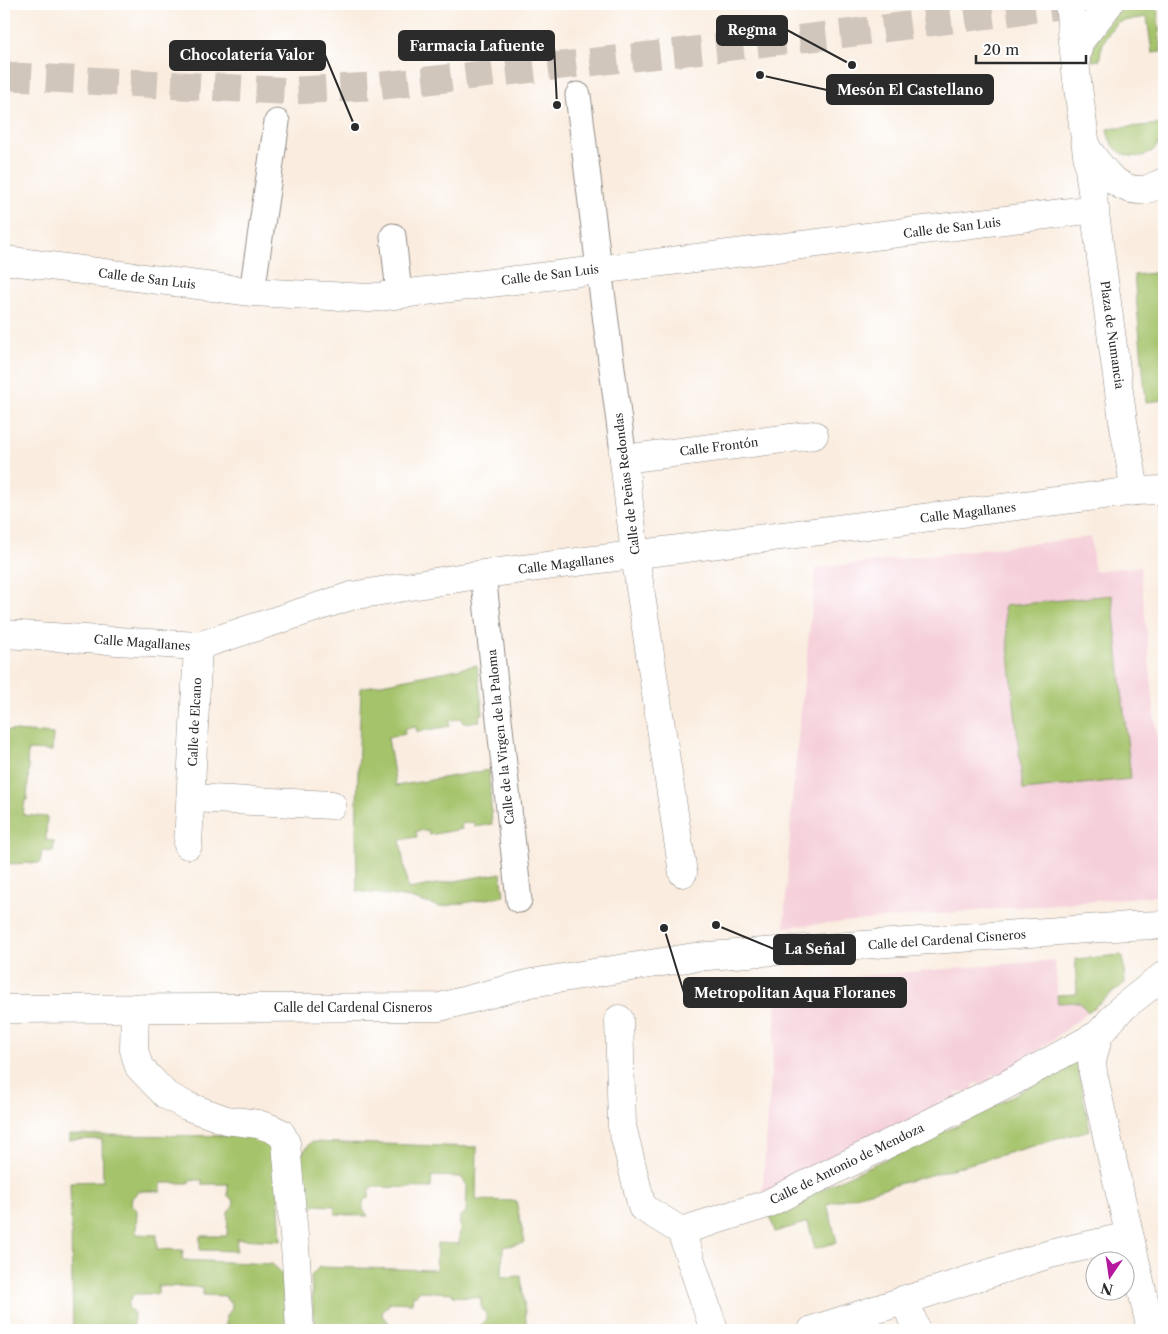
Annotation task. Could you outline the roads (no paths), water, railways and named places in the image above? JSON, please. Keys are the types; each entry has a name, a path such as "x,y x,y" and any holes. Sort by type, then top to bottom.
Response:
{"street":[{"name":"Plaza de Numancia","path":"1069,4 1123,421 1135,491"},
{"name":"Plaza de Numancia","path":"1075,60 1079,42 1109,4"},
{"name":"Calle de Peñas Redondas","path":"578,95 635,556 683,873"},
{"path":"252,292 277,122"},
{"name":"Plaza de Numancia","path":"1087,149 1107,176 1126,188 1144,190 1164,182"},
{"name":"Calle de San Luis","path":"4,260 252,292 368,298 1095,209"},
{"path":"393,236 399,294"},
{"name":"Calle Frontón","path":"624,456 814,435"},
{"path":"1135,491 1164,490"},
{"name":"Calle Magallanes","path":"4,634 198,646 351,596 483,574 1135,491"},
{"name":"Calle de la Virgen de la Paloma","path":"483,574 518,900"},
{"name":"Calle de Elcano","path":"188,845 198,646"},
{"path":"191,798 332,805"},
{"name":"Calle del Cardenal Cisneros","path":"4,1009 440,1007 530,983 694,957 1164,925"},
{"name":"Calle de Antonio de Mendoza","path":"681,1231 767,1204 1006,1085 1099,1034 1121,1009 1164,975"},
{"path":"134,1008 134,1050 139,1067 166,1095 187,1106 226,1120 258,1124 270,1128 280,1133 286,1143 300,1330"},
{"path":"619,1019 622,1126 642,1207 681,1231 714,1330"},
{"name":"Calle de Antonio de Mendoza","path":"1099,1034 1094,1048 1093,1073 1151,1330"},
{"path":"812,1330 1050,1254 1129,1236"},
{"path":"905,1299 916,1330"}],"tunnel":[{"path":"4,76 286,91 379,86 842,34 1070,4"}],"place":[{"name":"Regma","path":"852,65"},
{"name":"Mesón El Castellano","path":"760,75"},
{"name":"Farmacia Lafuente","path":"557,105"},
{"name":"Chocolatería Valor","path":"355,127"},
{"name":"La Señal","path":"716,925"},
{"name":"Metropolitan Aqua Floranes","path":"664,928"}]}
